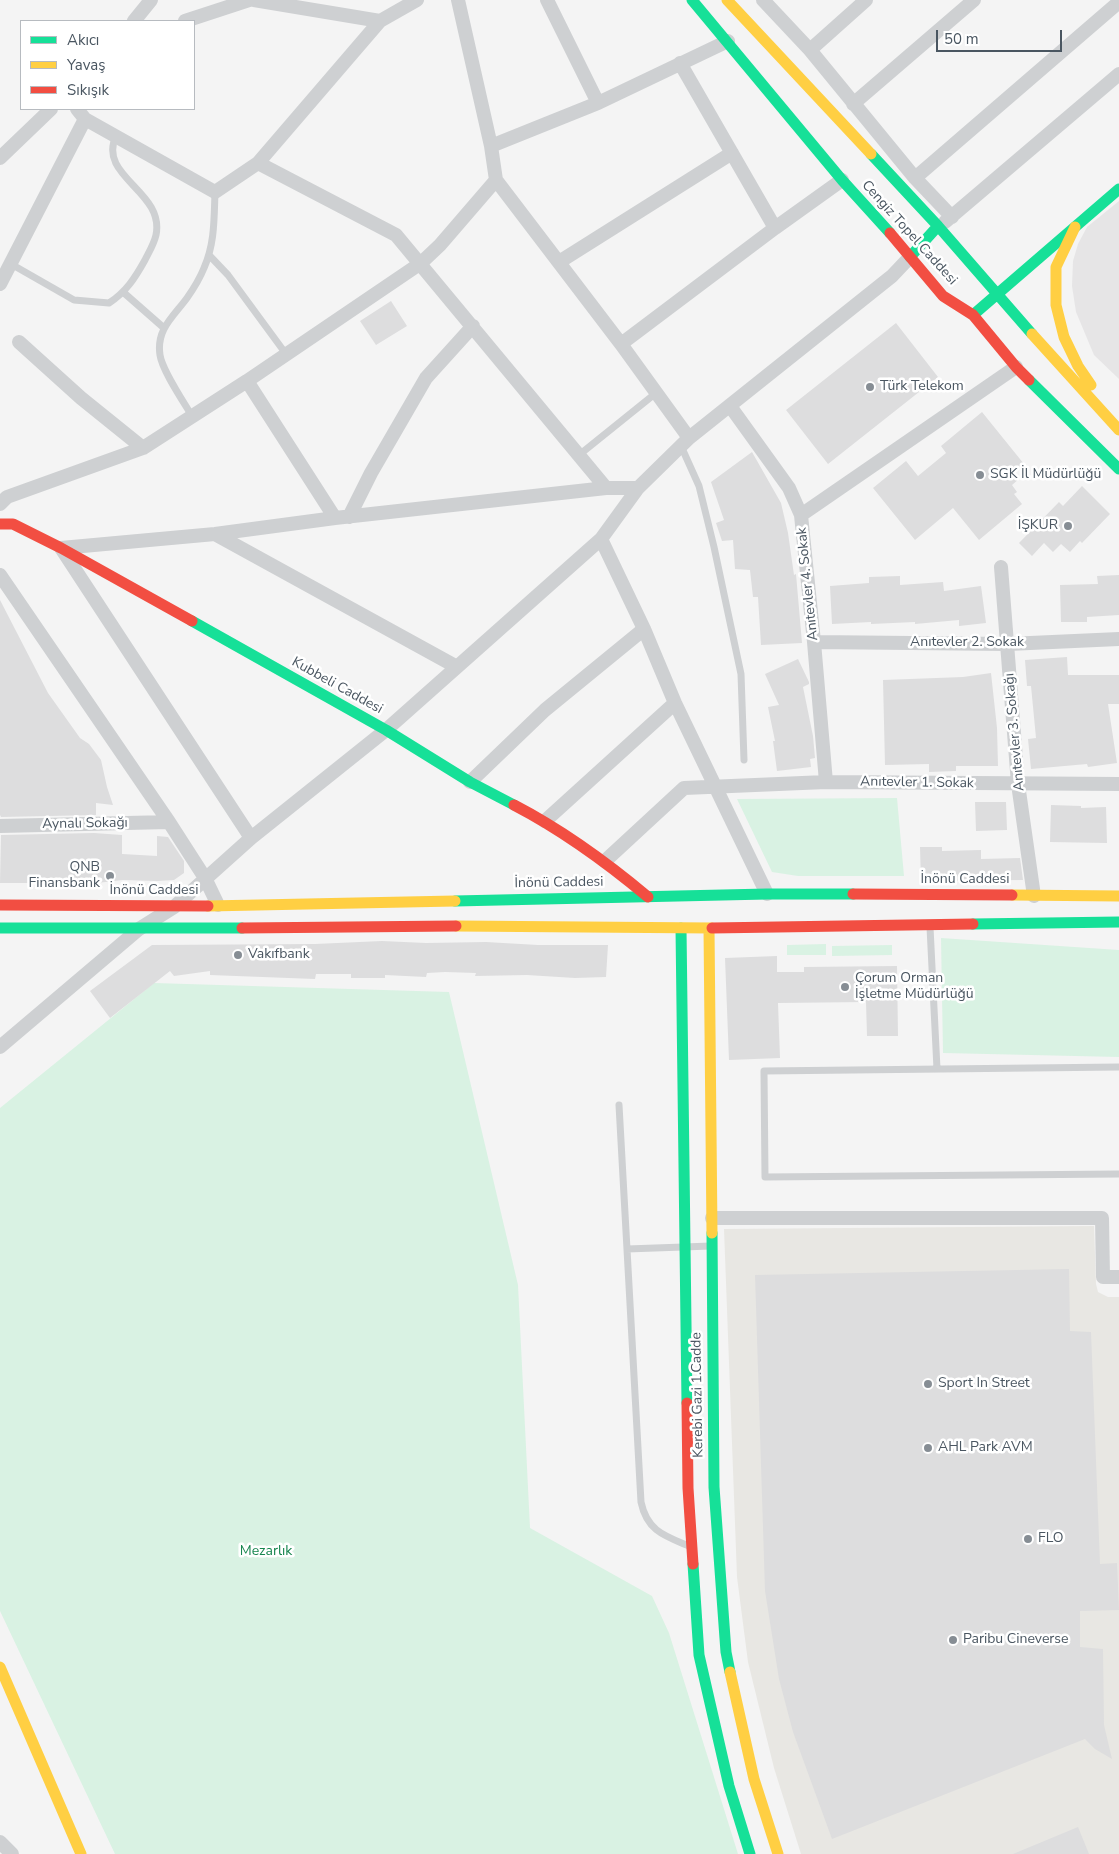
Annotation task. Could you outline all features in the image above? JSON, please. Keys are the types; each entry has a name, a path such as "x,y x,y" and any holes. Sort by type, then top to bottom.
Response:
{"street":[{"path":"135,20 152,0"},
{"path":"188,20 250,0"},
{"path":"254,0 380,21"},
{"path":"0,284 81,114 215,192 258,164 380,21 418,0"},
{"path":"458,0 491,146 496,180 621,344 656,393 685,442"},
{"path":"547,0 598,103"},
{"name":"Cengiz Topel Caddesi","path":"692,0 842,180 943,296 973,315 1016,367 1119,469"},
{"name":"Cengiz Topel Caddesi","path":"727,0 938,226 997,296 1119,430"},
{"path":"763,0 810,50 915,178 952,217"},
{"path":"810,50 866,0"},
{"path":"853,104 974,0"},
{"path":"915,178 1119,2"},
{"path":"491,146 598,103 728,41"},
{"path":"680,63 775,228"},
{"path":"0,1047 139,929 174,907 251,838 386,730 601,540 638,488 685,442 892,276 938,226 952,217 1119,74"},
{"path":"0,158 50,110"},
{"path":"559,262 732,153"},
{"path":"258,164 396,235 606,488"},
{"path":"0,504 7,497 143,448 247,381 421,263 440,246 496,180"},
{"path":"621,344 842,180"},
{"path":"973,315 1119,189"},
{"path":"1075,227 1056,267 1056,305 1064,337 1078,366 1119,424"},
{"path":"349,517 371,473 426,378 473,326"},
{"path":"19,342 81,398 143,448"},
{"path":"801,515 1016,367"},
{"path":"247,381 335,518"},
{"name":"Anıtevler 4. Sokak","path":"730,406 789,488 801,515 826,782"},
{"path":"251,838 61,548 214,534 335,518 606,488 638,488"},
{"name":"Kubbeli Caddesi","path":"0,524 13,524 61,548 386,730 470,782 545,821 605,860 648,897"},
{"path":"214,534 457,667"},
{"path":"601,540 644,629 674,703 767,894"},
{"name":"Anıtevler 3. Sokağı","path":"1002,567 1018,784 1034,896"},
{"path":"0,575 169,822 205,878 218,905"},
{"path":"470,782 545,710 644,629"},
{"name":"Anıtevler 2. Sokak","path":"814,642 1008,644 1119,639"},
{"path":"545,821 674,703"},
{"name":"Anıtevler 1. Sokak","path":"605,860 684,788 826,782 1119,784"},
{"name":"Aynalı Sokağı","path":"0,826 169,822"},
{"name":"İnönü Caddesi","path":"0,905 174,907 767,894 1119,896"},
{"path":"0,928 139,929 433,926 709,928 1119,922"},
{"name":"Kerebi Gazi 1.Cadde","path":"681,928 698,1218 712,1246 714,1487 726,1652 754,1779 778,1854"},
{"name":"Kerebi Gazi 1.Cadde","path":"709,928 698,1218 685,1247 688,1488 699,1655 729,1786 750,1854"},
{"path":"698,1218 1102,1218 1103,1277 1119,1277"},
{"path":"0,1667 81,1854"},
{"path":"0,1842 12,1854"}],"lane":[{"path":"10,264 74,300 108,303 123,292 136,277 156,237 156,221 150,205 115,163 112,147 116,136"},
{"path":"192,416 161,361 160,344 164,328 196,284 209,255 214,230 215,192"},
{"path":"209,255 228,275 286,354"},
{"path":"123,292 164,328"},
{"path":"579,455 656,393"},
{"path":"685,442 699,486 714,546 740,674 744,760"},
{"path":"930,924 937,1069"},
{"path":"1119,1067 764,1071 765,1177 1119,1174"},
{"path":"619,1105 643,1510 650,1523 660,1534 692,1548"},
{"path":"627,1249 712,1246"}],"shaded area":[{"path":"1119,201 1119,379 1094,355 1076,312 1072,286 1073,261 1078,244 1087,227"},
{"name":"AHL Park AVM","path":"1094,1226 1096,1284 1098,1292 1108,1297 1119,1297 1119,1854 801,1854 774,1768 748,1662 737,1577 724,1229"}],"green space":[{"path":"897,798 904,876 798,876 772,872 737,799"},
{"path":"941,938 1119,950 1119,1057 943,1053"},
{"path":"826,944 826,955 787,955 787,945"},
{"path":"892,945 892,955 832,956 832,946"},
{"name":"Mezarlık","path":"154,983 449,992 518,1285 530,1528 652,1596 669,1633 738,1854 115,1854 0,1611 0,1108"}],"building":[{"path":"391,301 407,326 376,345 360,321"},
{"path":"896,323 938,377 828,464 786,410"},
{"name":"SGK İl Müdürlüğü","path":"982,412 1024,464 1014,473 1019,479 1012,485 1017,492 1014,494 1022,504 979,540 953,508 915,540 873,488 906,461 918,476 946,453 941,446"},
{"path":"752,452 781,503 788,533 794,575 796,574 802,643 761,645 758,597 753,597 750,570 735,569 733,540 722,541 716,523 724,520 711,482"},
{"name":"İŞKUR","path":"1082,486 1110,514 1082,543 1080,541 1070,552 1061,544 1053,552 1044,543 1032,556 1019,543 1059,502 1063,506"},
{"path":"1119,575 1119,615 1087,617 1087,622 1061,622 1060,585 1098,584 1097,576"},
{"path":"900,576 900,585 943,582 944,591 981,586 986,623 959,626 959,620 915,624 915,622 871,624 871,622 832,624 830,586 869,583 869,577"},
{"path":"0,600 48,693 80,738 89,744 101,760 113,805 96,803 96,815 1,817 0,815"},
{"path":"1067,657 1068,675 1119,675 1119,704 1108,704 1117,763 1088,767 1087,764 1031,769 1028,739 1036,738 1031,686 1027,686 1025,660"},
{"path":"798,659 809,682 809,684 803,687 813,736 815,758 810,759 811,767 777,771 773,741 775,741 768,707 779,705 765,674"},
{"path":"991,673 997,728 998,766 956,766 956,771 929,772 929,764 885,765 883,680 963,677"},
{"path":"975,802 1006,802 1007,830 976,831"},
{"path":"1051,805 1081,806 1081,808 1106,807 1107,843 1050,842"},
{"path":"94,833 122,835 122,854 157,856 157,836 168,837 184,861 184,873 174,880 157,881 0,883 1,835"},
{"path":"920,847 942,847 942,851 981,850 981,859 1020,858 1023,880 921,881"},
{"path":"382,941 608,945 606,977 475,976 476,973 445,972 427,973 426,977 385,975 385,978 351,978 351,974 316,974 315,979 210,975 210,971 174,976 170,971 110,1018 90,991 152,945 315,944"},
{"path":"777,956 777,972 804,972 804,967 897,966 898,1036 867,1036 866,1002 778,1003 780,1058 729,1060 725,958"},
{"name":"AHL Park AVM","path":"1069,1269 1070,1331 1091,1332 1100,1564 1117,1563 1119,1610 1080,1611 1080,1647 1103,1649 1104,1725 1112,1759 1095,1749 1085,1739 832,1839 793,1732 779,1679 765,1591 755,1275"},
{"path":"1078,1827 1089,1854 1013,1854"}],"traffic: fast":[{"path":"692,0 842,180 890,233"},
{"path":"871,154 938,226 1032,334"},
{"path":"973,315 1119,189"},
{"path":"910,257 938,226"},
{"path":"1029,380 1119,469"},
{"path":"192,621 386,730 470,782 514,805"},
{"path":"455,901 767,894 853,894"},
{"path":"973,924 1119,922"},
{"path":"0,928 242,928"},
{"path":"681,928 687,1403"},
{"path":"712,1233 714,1487 726,1652 730,1672"},
{"path":"693,1564 699,1655 729,1786 750,1854"}],"traffic: slow":[{"path":"727,0 871,154"},
{"path":"1075,227 1056,267 1056,305 1064,337 1078,366 1091,385"},
{"path":"1032,334 1119,430"},
{"path":"1012,895 1119,896"},
{"path":"208,906 455,901"},
{"path":"456,926 712,928"},
{"path":"709,928 712,1233"},
{"path":"0,1667 81,1854"},
{"path":"730,1672 754,1779 778,1854"}],"traffic: jam":[{"path":"890,233 943,296 973,315 1029,380"},
{"path":"0,524 13,524 61,548 192,621"},
{"path":"514,805 584,847 648,897"},
{"path":"853,894 1012,895"},
{"path":"0,905 208,906"},
{"path":"712,928 973,924"},
{"path":"242,928 456,926"},
{"path":"687,1403 688,1488 693,1564"}],"place":[{"name":"Türk Telekom","path":"870,387"},
{"name":"SGK İl Müdürlüğü","path":"980,475"},
{"name":"İŞKUR","path":"1068,526"},
{"name":"QNB Finansbank","path":"110,876"},
{"name":"Vakıfbank","path":"238,955"},
{"name":"Çorum Orman İşletme Müdürlüğü","path":"845,987"},
{"name":"Sport In Street","path":"928,1384"},
{"name":"AHL Park AVM","path":"928,1448"},
{"name":"FLO","path":"1028,1539"},
{"name":"Paribu Cineverse","path":"953,1640"}]}
